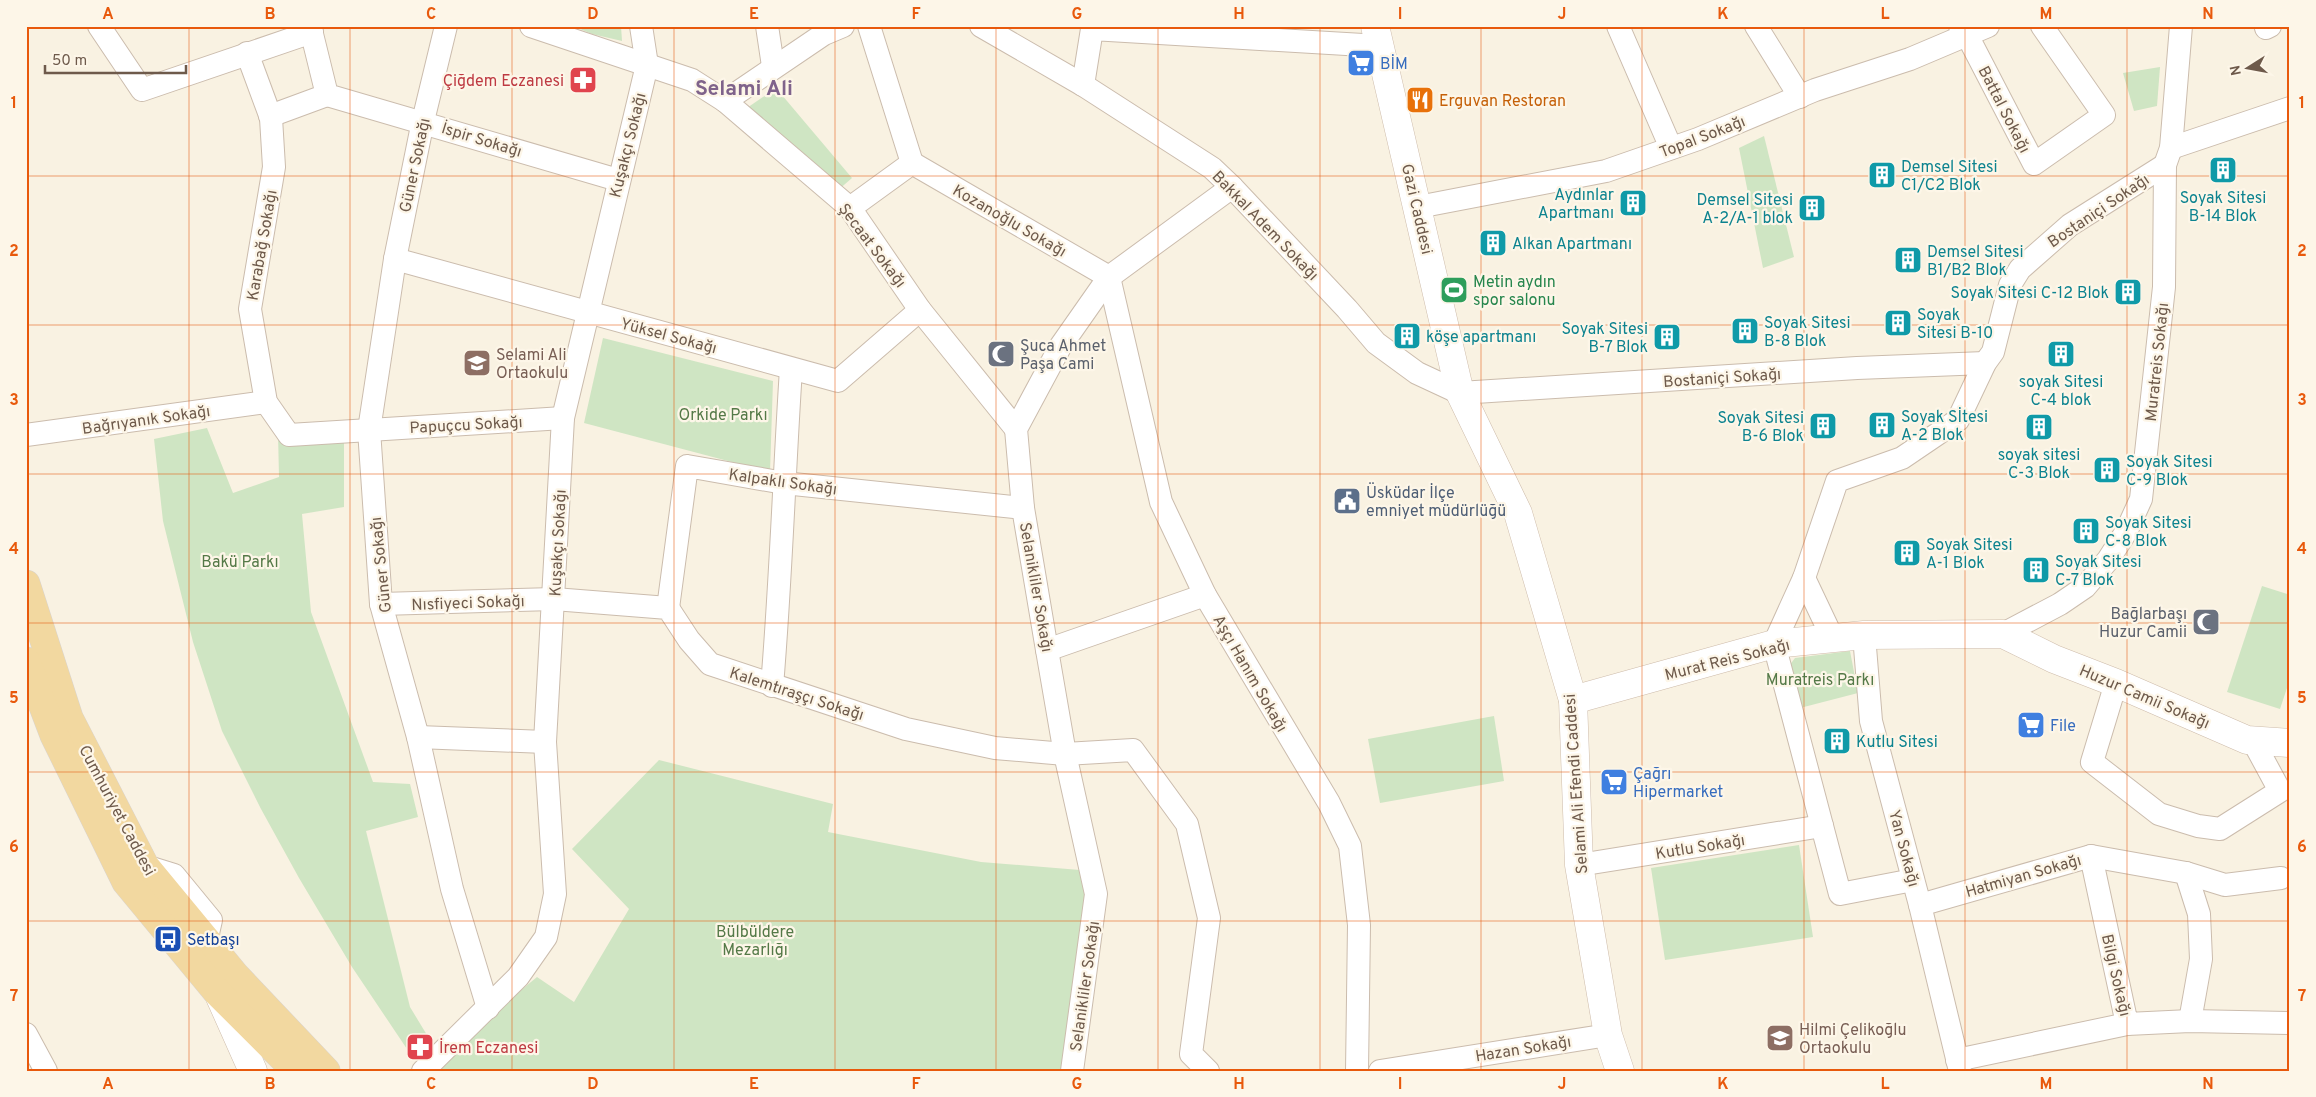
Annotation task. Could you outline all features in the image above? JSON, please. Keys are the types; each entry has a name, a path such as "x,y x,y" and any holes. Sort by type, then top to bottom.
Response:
{"main road":[{"name":"Cumhuriyet Caddesi","path":"26,584 69,718 144,866 235,975 326,1071"},
{"name":"Cumhuriyet Caddesi","path":"26,661 54,735 126,882 217,992 296,1071"}],"street":[{"path":"99,26 142,90 311,29 327,95 270,116"},
{"name":"Güner Sokağı","path":"446,26 423,122 395,259 369,430 382,604 418,737 452,889 488,1008"},
{"name":"Şecaat Sokağı","path":"531,26 692,80 725,101 850,208 920,310 1016,430"},
{"path":"641,26 647,65"},
{"path":"767,26 773,66"},
{"path":"725,101 773,66 824,34 843,26"},
{"path":"850,208 912,163 869,26"},
{"name":"Bakkal Adem Sokağı","path":"981,26 1083,85 1212,168 1347,309 1376,343 1417,374 1460,393"},
{"path":"1618,26 1672,148"},
{"path":"1756,26 1800,97"},
{"path":"1963,30 1988,26"},
{"name":"Battal Sokağı","path":"1963,30 2034,164 2104,115 2042,26"},
{"name":"Muratreis Sokağı","path":"2003,634 2060,604 2085,586 2108,560 2126,532 2141,499 2164,287 2168,157 2181,26"},
{"path":"1083,85 1092,29 1378,36"},
{"name":"Topal Sokağı","path":"1418,207 1606,171 1672,148 1800,97 1910,59 1963,30"},
{"name":"Gazi Caddesi","path":"1378,36 1460,393"},
{"name":"Karabağ Sokağı","path":"247,53 270,116 274,167 250,309 266,402 289,435 369,430"},
{"name":"Kuşakçı Sokağı","path":"488,1008 518,977 546,937 555,894 546,742 563,418 618,180 647,65"},
{"name":"İspir Sokağı","path":"327,95 618,180"},
{"name":"Bostaniçi Sokağı","path":"1774,644 1804,578 1837,482 1902,458 1958,420 1992,352 2010,285 2020,269 2070,225 2168,157 2290,108"},
{"name":"Kozanoğlu Sokağı","path":"912,163 1109,277"},
{"path":"1016,430 1060,347 1109,277 1232,187"},
{"name":"Yüksel Sokağı","path":"395,259 838,381 920,310"},
{"name":"Aşçı Hanım Sokağı","path":"1109,277 1161,502 1205,595 1330,803 1350,846 1359,925 1357,1071"},
{"name":"Bostaniçi Sokağı","path":"1460,393 1857,368 1985,363"},
{"path":"772,686 780,592 791,369"},
{"name":"Selami Ali Efendi Caddesi","path":"1460,393 1518,513 1573,700 1579,865 1608,1035 1620,1071"},
{"name":"Bağrıyanık Sokağı","path":"26,435 266,402"},
{"name":"Papuçcu Sokağı","path":"369,430 563,418"},
{"name":"Selanikliler Sokağı","path":"1016,430 1023,508 1047,650 1065,754 1096,894 1072,1071"},
{"name":"Kalpaklı Sokağı","path":"668,608 687,466 784,483 1023,508"},
{"path":"1804,578 1832,637"},
{"path":"1047,650 1205,595"},
{"path":"554,599 668,608"},
{"name":"Nısfiyeci Sokağı","path":"382,604 554,599"},
{"name":"Kalemtıraşçı Sokağı","path":"668,608 689,640 710,664 906,729 995,748 1065,754 1133,750 1187,824 1209,918 1191,1054 1208,1071"},
{"name":"Murat Reis Sokağı","path":"1573,700 1774,644 1864,635 2003,634"},
{"name":"Huzur Camii Sokağı","path":"2003,634 2054,659 2116,683 2247,740 2290,743"},
{"name":"Yan Sokağı","path":"1864,635 1871,721 1920,905 1959,1065 2127,1024"},
{"path":"1774,644 1840,894 1913,880"},
{"path":"2116,683 2092,762 2158,814 2198,826 2220,829 2280,791 2254,741"},
{"path":"418,737 546,742"},
{"name":"Kutlu Sokağı","path":"1579,865 1822,826"},
{"name":"Hatmiyan Sokağı","path":"1920,905 2090,856 2186,872 2225,885 2282,878"},
{"name":"Bilgi Sokağı","path":"2090,856 2127,1024 2190,1021 2290,1024"},
{"path":"2186,872 2199,914 2201,959 2190,1021"},
{"path":"217,992 253,1071"},
{"path":"423,1071 488,1008"},
{"path":"26,1034 46,1071"},
{"name":"Hazan Sokağı","path":"1380,1071 1608,1035"}],"green space":[{"path":"573,26 621,26 622,41 592,34"},
{"path":"2160,67 2157,106 2134,111 2123,73"},
{"path":"776,88 852,178 837,191 744,110"},
{"path":"1764,136 1794,257 1763,268 1739,148"},
{"name":"Orkide Parkı","path":"603,338 773,381 770,472 584,423"},
{"name":"Bakü Parkı","path":"207,428 233,493 279,477 278,433 344,437 344,507 302,514 311,612 373,782 410,784 418,817 366,831 410,1007 427,1035 409,1052 352,967 299,878 261,809 222,731 193,642 163,521 154,439"},
{"path":"2262,586 2290,595 2290,679 2280,709 2227,692"},
{"name":"Muratreis Parkı","path":"1850,651 1858,693 1800,708 1789,666 1795,658"},
{"path":"1494,716 1504,781 1380,803 1368,739"},
{"name":"Bülbüldere Mezarlığı","path":"659,760 833,804 828,832 981,862 1080,870 1085,895 1063,1071 423,1071 537,977 574,1002 629,909 572,849"},
{"path":"1799,845 1813,937 1665,960 1651,868"}],"place":[{"name":"BİM","path":"1361,63"},
{"name":"Çiğdem Eczanesi","path":"583,80"},
{"name":"Erguvan Restoran","path":"1420,100"},
{"name":"Soyak Sitesi B-14 Blok","path":"2223,170"},
{"name":"Demsel Sitesi C1/C2 Blok","path":"1882,175"},
{"name":"Aydınlar Apartmanı","path":"1633,203"},
{"name":"Demsel Sitesi A-2/A-1 blok","path":"1812,208"},
{"name":"Alkan Apartmanı","path":"1493,243"},
{"name":"Demsel Sitesi B1/B2 Blok","path":"1908,260"},
{"name":"Metin aydın spor salonu","path":"1454,290"},
{"name":"Soyak Sitesi C-12 Blok","path":"2128,292"},
{"name":"Soyak Sitesi B-10","path":"1898,323"},
{"name":"Soyak Sitesi B-8 Blok","path":"1745,331"},
{"name":"köşe apartmanı","path":"1407,336"},
{"name":"Soyak Sitesi B-7 Blok","path":"1667,337"},
{"name":"Şuca Ahmet Paşa Cami","path":"1001,354"},
{"name":"soyak Sitesi C-4 blok","path":"2061,354"},
{"name":"Selami Ali Ortaokulu","path":"477,363"},
{"name":"Soyak Sİtesi A-2 Blok","path":"1882,425"},
{"name":"Soyak Sitesi B-6 Blok","path":"1823,426"},
{"name":"soyak sitesi C-3 Blok","path":"2039,427"},
{"name":"Soyak Sitesi C-9 Blok","path":"2107,470"},
{"name":"Üsküdar İlçe emniyet müdürlüğü","path":"1347,501"},
{"name":"Soyak Sitesi C-8 Blok","path":"2086,531"},
{"name":"Soyak Sitesi A-1 Blok","path":"1907,553"},
{"name":"Soyak Sitesi C-7 Blok","path":"2036,570"},
{"name":"Bağlarbaşı Huzur Camii","path":"2206,622"},
{"name":"File","path":"2031,725"},
{"name":"Kutlu Sitesi","path":"1837,741"},
{"name":"Çağrı Hipermarket","path":"1614,782"},
{"name":"Setbaşı","path":"168,939"},
{"name":"Hilmi Çelikoğlu Ortaokulu","path":"1780,1038"},
{"name":"İrem Eczanesi","path":"420,1047"}],"district":[{"name":"Selami Ali","path":"744,88"}]}
